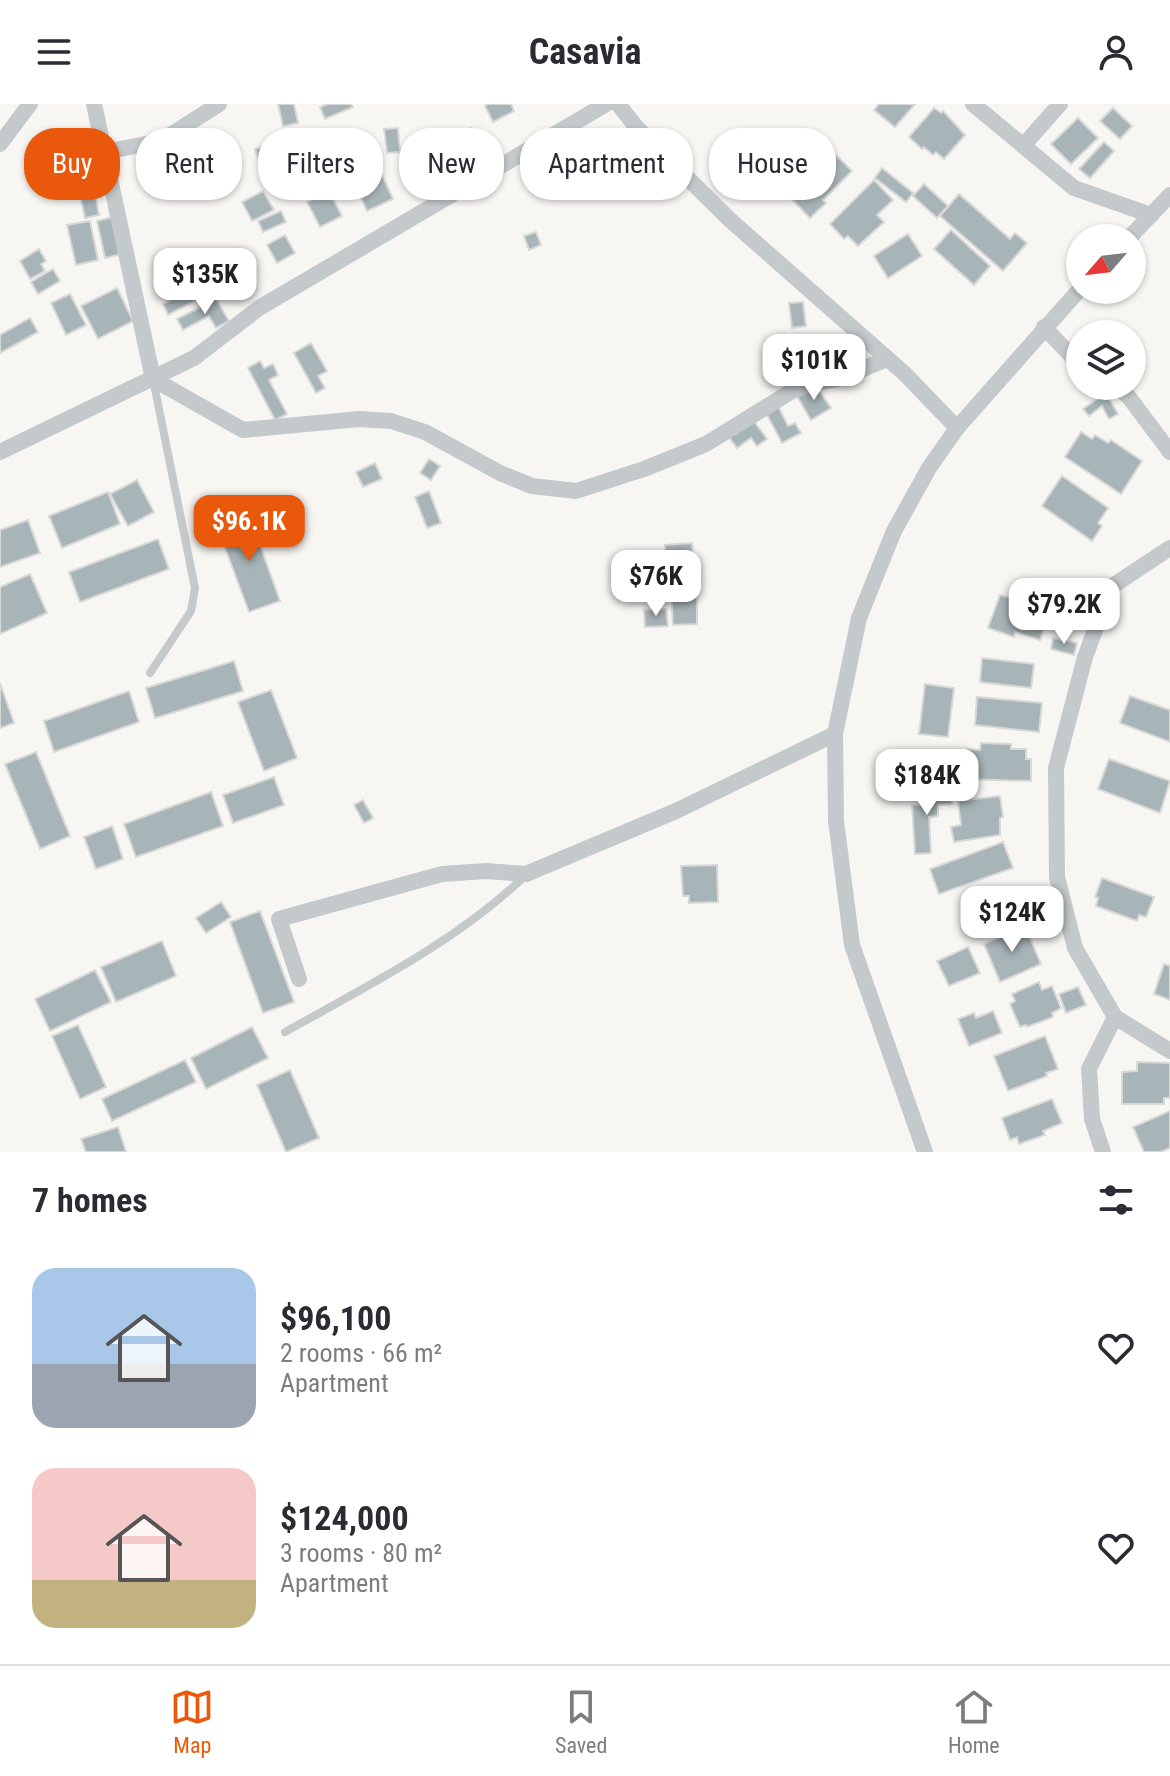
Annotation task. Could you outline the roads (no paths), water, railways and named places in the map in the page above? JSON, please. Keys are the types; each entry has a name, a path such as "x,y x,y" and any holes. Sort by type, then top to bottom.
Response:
{"street":[{"path":"0,144 30,104"},
{"path":"94,104 100,128"},
{"path":"120,149 161,141 219,104"},
{"path":"1,448 194,358 259,308 606,104"},
{"path":"618,104 637,128 729,219 905,374 957,428"},
{"path":"973,104 1074,188 1151,215"},
{"path":"1023,146 1060,104"},
{"path":"1142,224 1170,195"},
{"path":"115,200 153,379 243,430 359,419 391,421 425,432 500,473 532,486 576,491 644,469 706,444 792,391 812,383 838,379 887,359"},
{"path":"925,1152 892,1051 852,945 836,821 835,734 859,618 894,531 929,468 957,428 1066,304"},
{"path":"1044,327 1066,350"},
{"path":"1131,400 1170,452"},
{"path":"1170,548 1111,587 1085,657 1056,768 1057,877 1075,948 1115,1017 1170,1051"},
{"path":"299,979 279,919 442,874 486,871 526,874 676,811 835,734"},
{"path":"1103,1152 1092,1119 1089,1069 1115,1017"}],"lane":[{"path":"150,673 191,611 195,588 153,379"},
{"path":"285,1032 439,945 494,906 526,874"}]}
